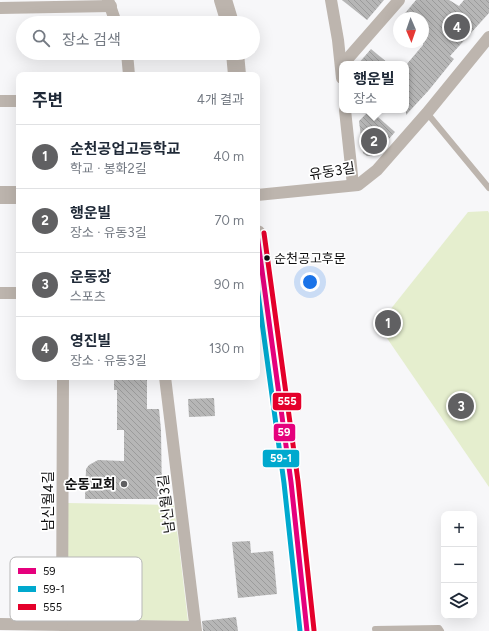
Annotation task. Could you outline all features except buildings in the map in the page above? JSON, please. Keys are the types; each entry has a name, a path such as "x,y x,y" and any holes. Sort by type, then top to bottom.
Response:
{"street":[{"path":"223,0 228,16"},
{"path":"331,0 341,61"},
{"path":"349,61 400,0"},
{"path":"0,8 110,3 114,16"},
{"name":"유동3길","path":"260,194 358,185 377,170 427,113 489,37"},
{"path":"128,60 129,72"},
{"path":"236,60 237,72"},
{"path":"0,101 16,101"},
{"path":"345,113 353,185"},
{"path":"0,195 16,195"},
{"path":"260,256 291,482 307,631"},
{"path":"0,293 16,293"},
{"name":"남신월4길","path":"62,557 63,380"},
{"name":"남신월3길","path":"0,624 196,629 165,380"},
{"name":"남신월4길","path":"62,621 62,625"}],"lane":[{"path":"427,113 489,188"},
{"path":"375,629 439,628 441,631"}],"green space":[{"path":"488,211 489,487 378,325 468,212"},
{"path":"68,503 174,505 188,621 142,621 142,557 68,557"}],"transit line":[{"name":"555","path":"264,233 298,481 314,630"},
{"name":"59","path":"260,256 291,482 307,631"},
{"name":"59-1","path":"260,308 284,483 300,631"}],"place":[{"name":"영진빌","path":"457,27"},
{"name":"행운빌","path":"374,141"},
{"name":"순천공고후문","path":"267,258"},
{"name":"순천공업고등학교","path":"388,323"},
{"name":"운동장","path":"461,406"},
{"name":"순동교회","path":"124,484"}]}
